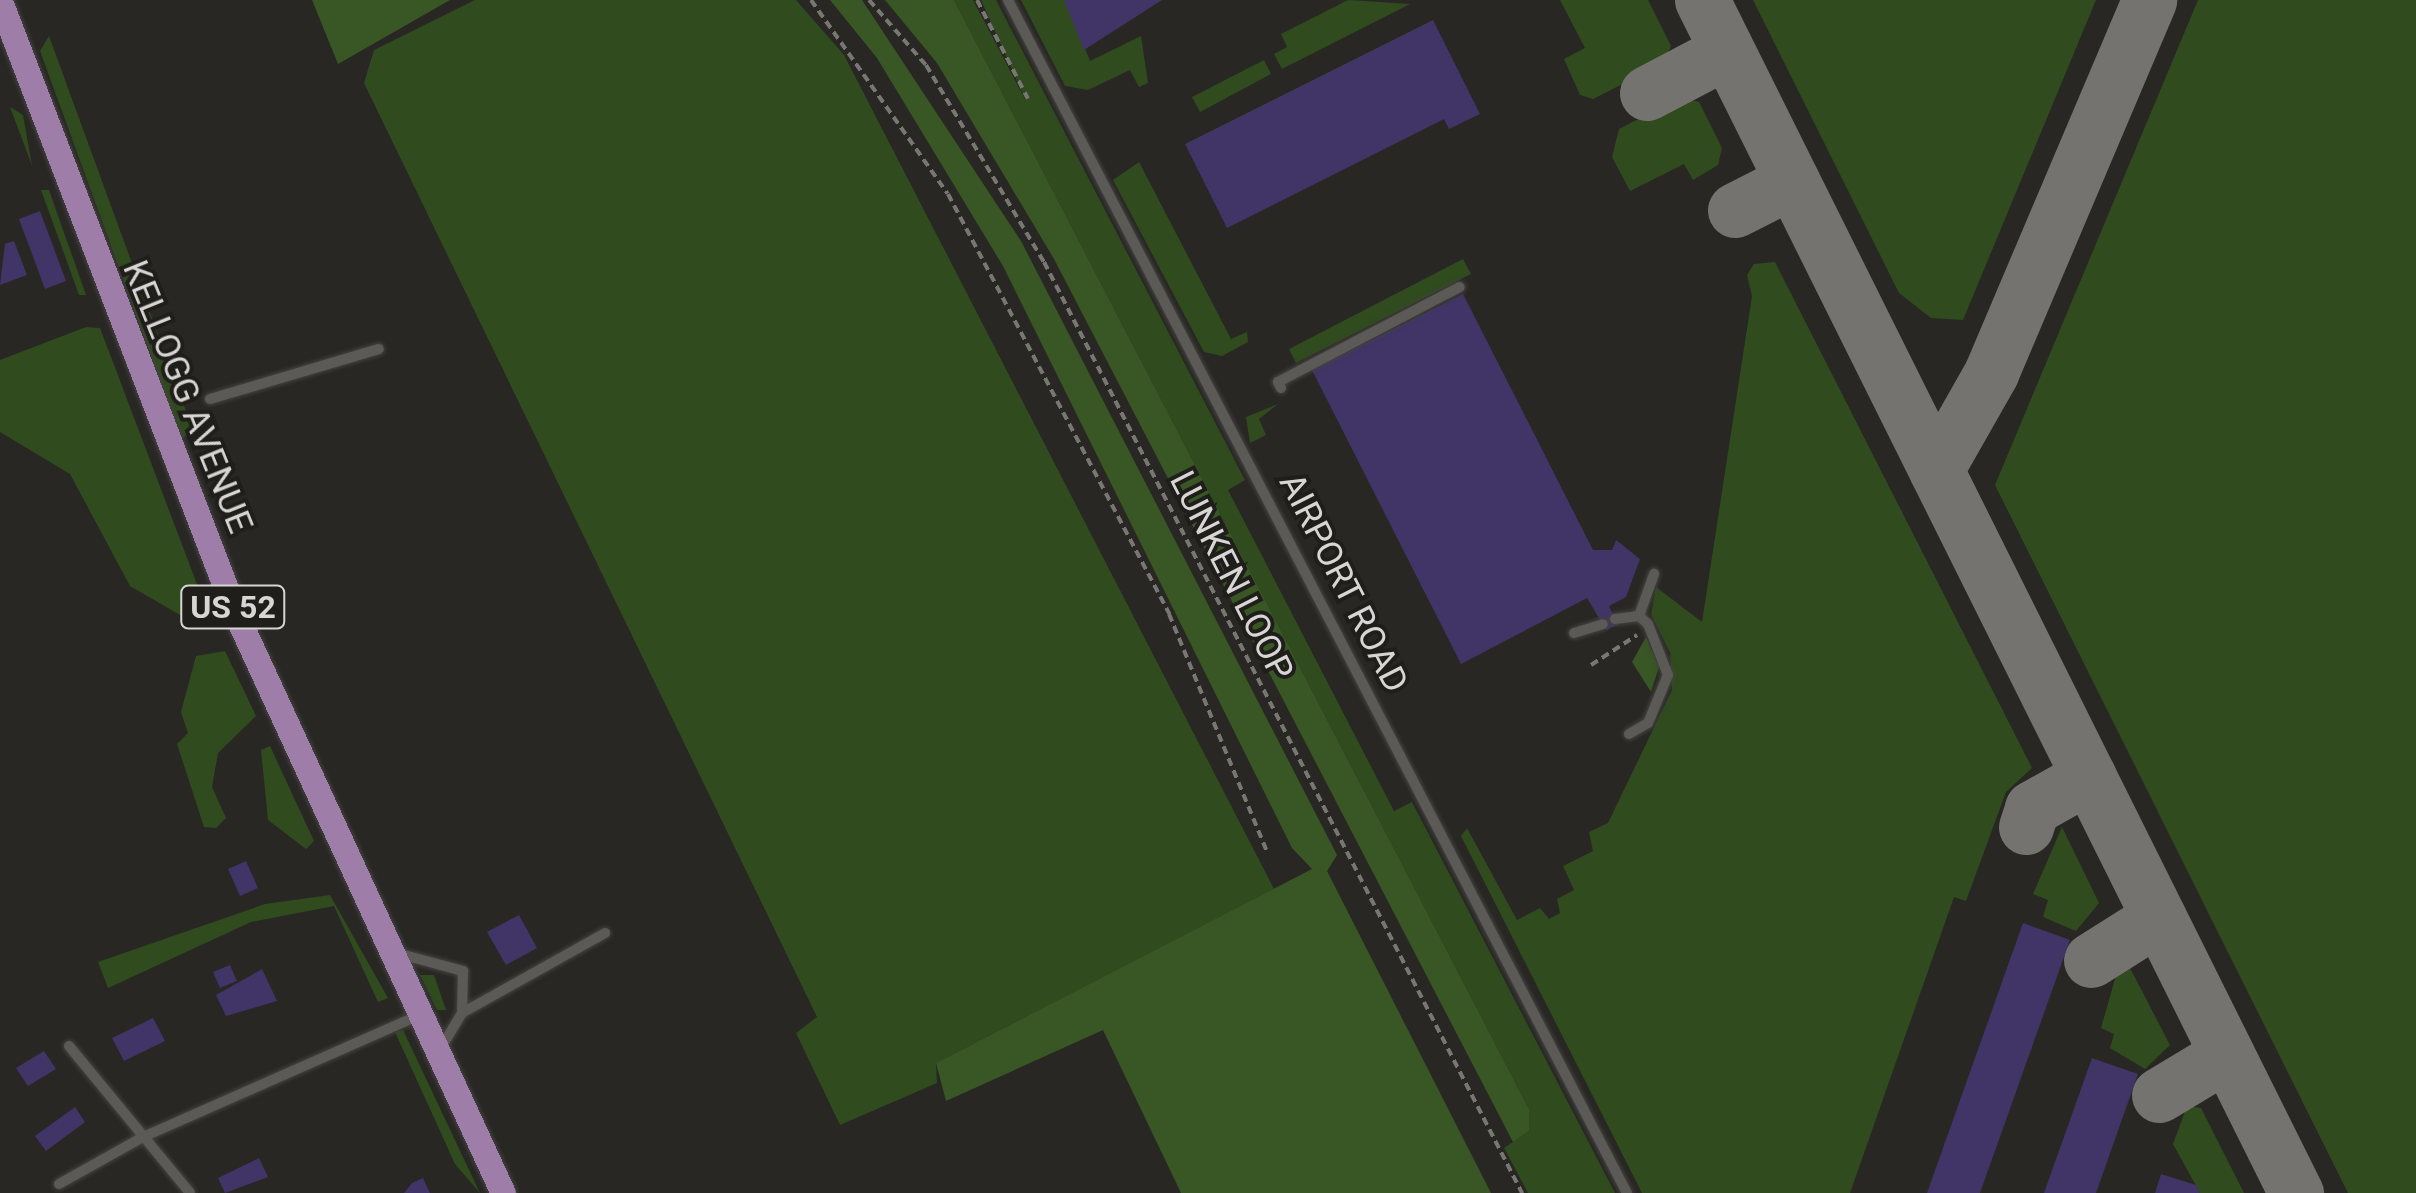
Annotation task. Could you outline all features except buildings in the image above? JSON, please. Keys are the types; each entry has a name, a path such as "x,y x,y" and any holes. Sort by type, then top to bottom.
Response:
{"main road":[{"name":"KELLOGG AVENUE","path":"0,1 235,612 504,1193"}],"lane":[{"name":"AIRPORT ROAD","path":"1008,0 1627,1193"},
{"path":"1281,388 1278,382 1460,287"},
{"path":"210,399 379,350"},
{"path":"1640,616 1654,574"},
{"path":"1615,618 1640,616"},
{"path":"1629,734 1648,723 1665,690 1665,658 1640,616"},
{"path":"1574,633 1603,624"},
{"path":"462,1013 606,933"},
{"path":"390,951 463,970 462,1013 438,1053"},
{"path":"59,1184 143,1136 420,1015"},
{"path":"69,1046 190,1193"}],"path":[{"path":"812,0 948,194 1169,614 1267,852"},
{"name":"LUNKEN LOOP","path":"869,0 926,65 1044,262 1522,1193"},
{"path":"977,0 1028,99"},
{"path":"1591,665 1650,628"}],"green space":[{"path":"312,0 450,0 338,64"},
{"path":"475,0 796,0 844,55 1274,889 936,1063 937,1083 840,1125 796,1033 817,1017 364,83 374,50"},
{"path":"830,0 862,0 1021,241 1337,855 1327,871 1491,1193 1181,1193 1103,1030 946,1101 936,1063 1312,869 1292,848 1003,266 877,58"},
{"path":"885,0 954,0 1529,1109 1529,1131 1513,1142 1054,259 937,63"},
{"path":"954,0 973,0 1026,101 981,0 996,0 1245,480 1228,490 1394,811 1412,802 1615,1193 1528,1193 1504,1148 1529,1131 1529,1109"},
{"path":"1021,0 1066,0 1090,61 1141,36 1148,83 1139,87 1130,70 1088,90 1065,86"},
{"path":"1348,0 1410,4 1282,69 1274,54 1287,47 1281,34"},
{"path":"1560,0 1648,0 1671,46 1664,63 1593,99 1580,95 1564,59 1585,48"},
{"path":"1753,0 2096,0 1963,320 1931,318 1899,293"},
{"path":"2198,0 2416,0 2416,1193 2348,1193 1995,485"},
{"path":"49,36 194,433 181,438 40,51"},
{"path":"1264,60 1271,74 1200,112 1192,97"},
{"path":"1681,97 1699,102 1722,148 1718,165 1693,180 1684,164 1630,191 1612,157 1619,129"},
{"path":"10,107 23,115 32,166 24,144"},
{"path":"1139,162 1231,339 1247,332 1248,342 1222,356 1204,352 1113,180"},
{"path":"41,190 49,190 86,295 79,295"},
{"path":"1463,259 1471,274 1296,363 1289,349"},
{"path":"1775,262 2032,768 2006,792 1966,901 1954,897 1850,1193 1642,1193 1461,836 1467,828 1517,920 1540,908 1549,919 1560,913 1557,899 1574,890 1563,866 1593,851 1589,832 1608,823 1672,690 1670,653 1651,614 1656,587 1702,622 1752,296 1747,275 1754,264"},
{"path":"86,327 100,328 203,600 180,615 130,586 70,474 0,432 0,360"},
{"path":"1278,404 1259,419 1266,435 1250,443 1246,417"},
{"path":"1646,637 1659,667 1651,692 1632,662"},
{"path":"225,651 256,716 218,753 212,787 226,818 216,828 204,827 177,744 188,733 181,712 196,656"},
{"path":"270,746 314,841 306,849 268,820 261,750"},
{"path":"2062,827 2099,903 2076,931 2043,917 2048,900 2033,894"},
{"path":"330,895 388,998 378,1002 334,906 251,922 108,988 98,962 265,904"},
{"path":"2129,966 2170,1045 2145,1069 2110,1048 2114,1034 2101,1028 2117,972"},
{"path":"420,975 434,975 446,1010 437,1010"},
{"path":"403,1030 480,1193 455,1164 395,1032"},
{"path":"2187,1106 2201,1108 2244,1193 2200,1193 2173,1144"}],"taxiway":[{"path":"1702,0 2296,1193"},
{"path":"1936,470 1991,373 2149,0"},
{"path":"1647,93 1727,51"},
{"path":"1735,210 1792,181"},
{"path":"2026,827 2032,808 2089,776"},
{"path":"2091,960 2159,917"},
{"path":"2159,1095 2227,1054"}]}
